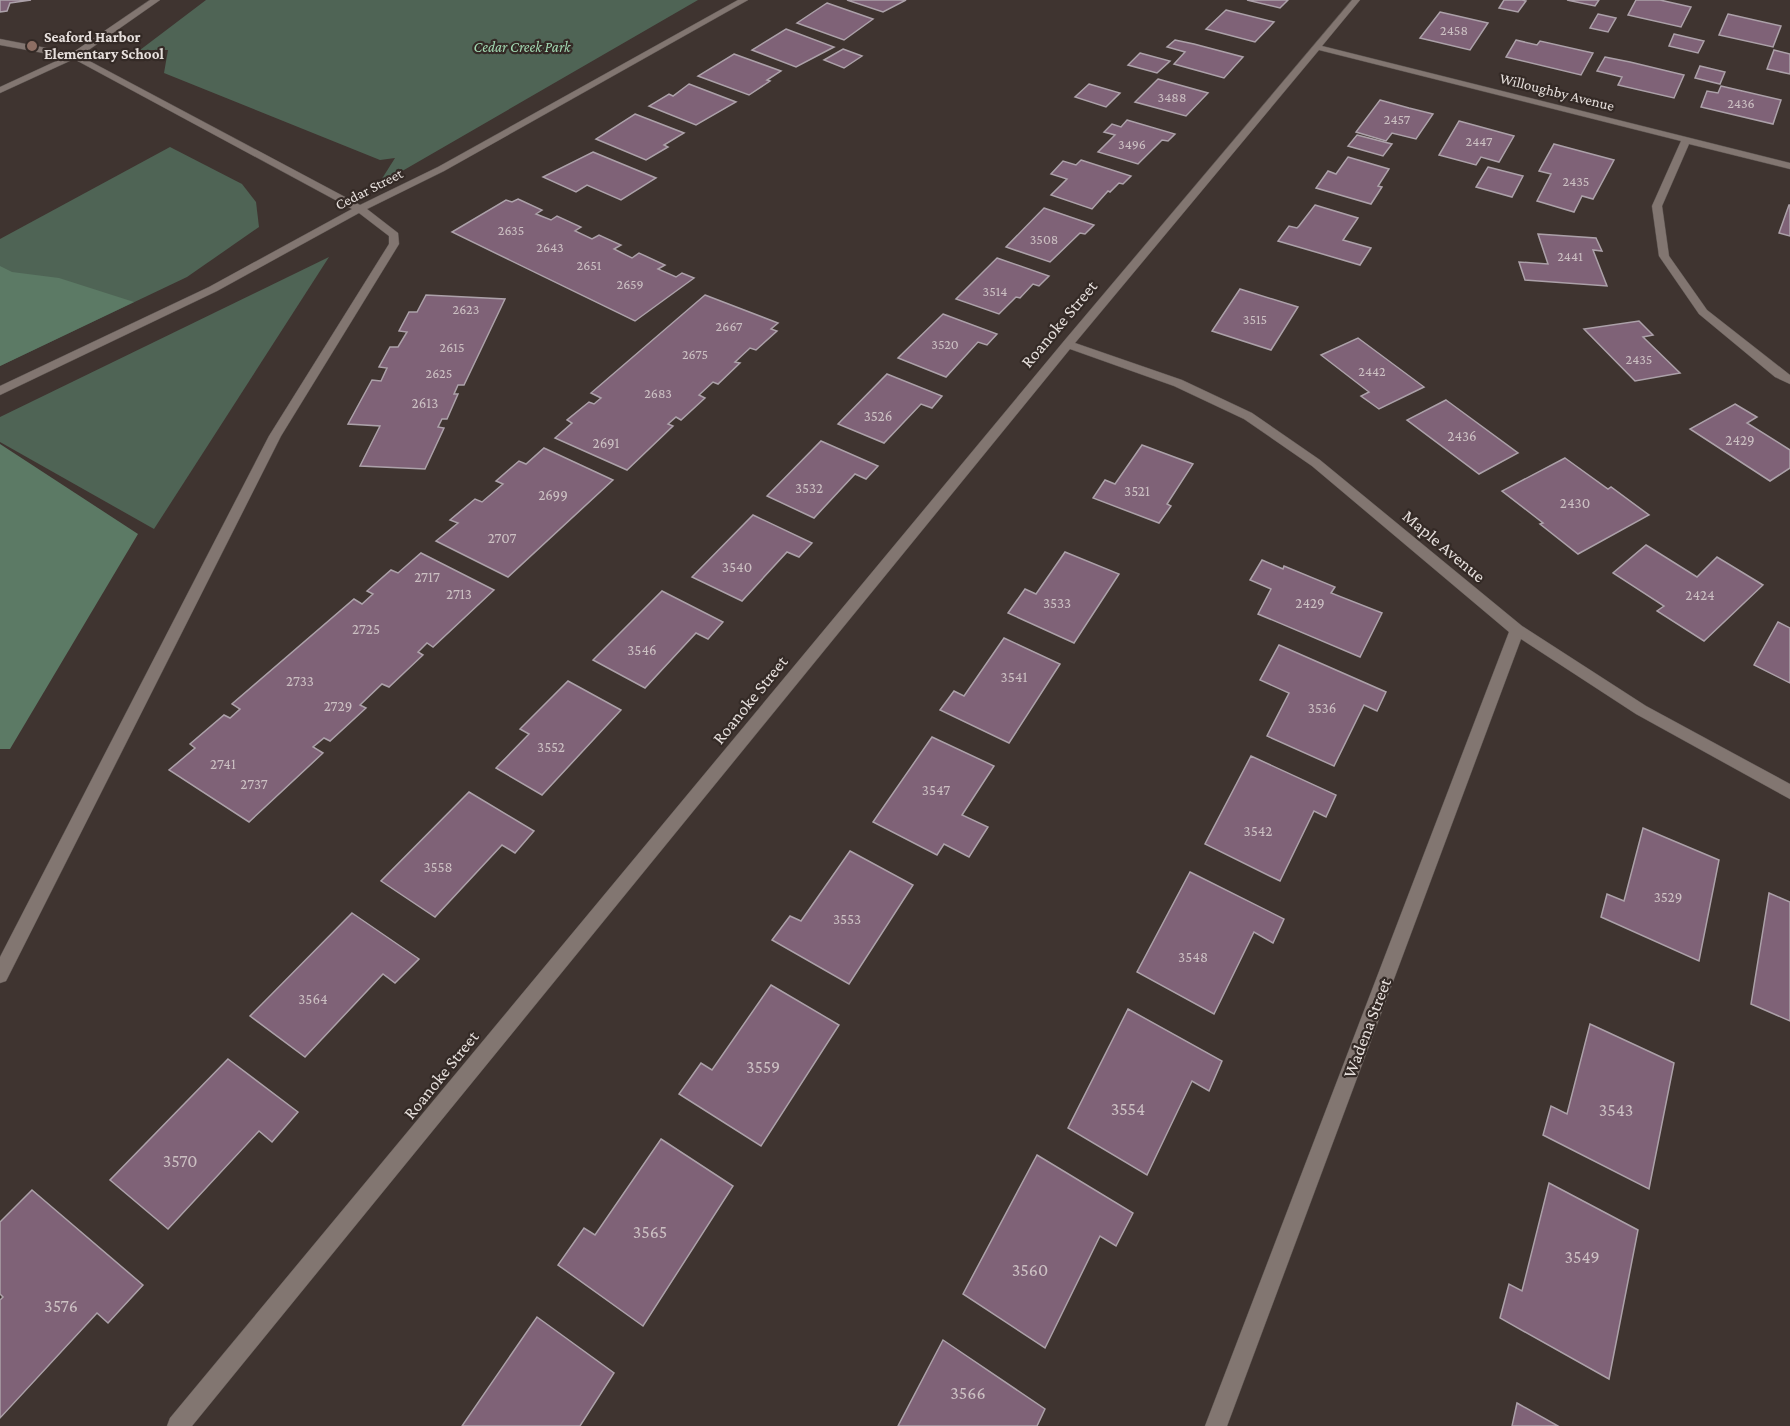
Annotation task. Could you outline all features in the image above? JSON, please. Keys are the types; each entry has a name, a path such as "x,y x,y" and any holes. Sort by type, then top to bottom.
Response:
{"street":[{"path":"0,90 74,56 156,0"},
{"name":"Cedar Street","path":"0,391 213,289 360,209 441,170 744,0"},
{"name":"Roanoke Street","path":"178,1426 1068,344 1356,0"},
{"path":"0,42 74,56 360,209 394,235 394,244 275,436 0,975"},
{"name":"Willoughby Avenue","path":"1317,47 1790,166"},
{"path":"1686,140 1657,206 1664,255 1703,312 1779,374 1790,380"},
{"name":"Maple Avenue","path":"1068,344 1178,383 1248,416 1316,463 1517,630 1641,710 1790,792"},
{"name":"Wadena Street","path":"1216,1426 1517,630"}],"green space":[{"name":"Cedar Creek Park","path":"206,0 698,0 378,185 395,158 380,160 164,73 168,50 140,50"},
{"path":"170,147 242,184 256,202 259,227 187,277 0,366 0,239"},
{"path":"329,257 154,529 0,442 0,417"},
{"path":"0,266 12,272 59,278 134,302 0,366"},
{"path":"0,444 138,534 10,749 0,749"}],"building":[{"path":"0,0 31,0 10,3 7,11 0,12"},
{"path":"847,0 906,0 883,12"},
{"path":"1247,0 1288,0 1280,8"},
{"path":"1504,0 1526,1 1518,12 1499,8"},
{"path":"1567,0 1599,0 1595,6"},
{"path":"1636,0 1660,0 1691,7 1681,27 1628,15"},
{"path":"827,3 873,19 844,40 797,23"},
{"path":"1226,10 1274,22 1255,42 1206,29"},
{"path":"1440,12 1488,23 1470,50 1420,38"},
{"path":"1598,14 1616,18 1608,32 1590,28"},
{"path":"1728,14 1781,26 1773,47 1719,35"},
{"path":"786,29 834,47 796,67 752,50"},
{"path":"1674,34 1704,41 1698,53 1669,46"},
{"path":"1175,40 1243,57 1224,78 1174,64 1185,52 1167,47"},
{"path":"1516,40 1537,45 1540,41 1593,53 1581,75 1506,57"},
{"path":"843,49 862,56 844,68 824,60"},
{"path":"1774,50 1790,54 1790,74 1767,69"},
{"path":"1140,53 1170,61 1157,73 1128,65"},
{"path":"734,54 781,71 749,95 698,76"},
{"path":"1605,57 1684,75 1674,98 1618,85 1622,77 1597,71"},
{"path":"1700,66 1725,72 1720,84 1695,78"},
{"path":"1158,79 1208,93 1186,116 1135,102"},
{"path":"689,84 736,102 696,125 649,106 669,94 673,96"},
{"path":"1089,84 1120,93 1106,107 1075,97"},
{"path":"1721,86 1781,100 1773,124 1701,107 1707,91 1718,93"},
{"path":"1380,100 1433,114 1416,139 1392,133 1386,141 1356,132"},
{"path":"635,114 684,133 664,145 668,147 646,160 596,139"},
{"path":"1127,120 1175,134 1168,141 1162,140 1138,164 1098,152 1115,135 1104,132 1112,124 1121,127"},
{"path":"1459,121 1514,136 1499,162 1481,157 1476,165 1439,155"},
{"path":"1357,135 1392,144 1383,156 1348,146"},
{"path":"1554,144 1614,160 1593,199 1582,196 1574,212 1537,201 1551,174 1539,171"},
{"path":"593,152 656,178 621,200 587,185 576,192 543,177"},
{"path":"1348,157 1389,169 1378,186 1382,187 1371,204 1316,188 1328,171 1336,174"},
{"path":"1081,160 1131,176 1123,184 1119,183 1110,192 1108,191 1092,209 1051,195 1067,179 1051,174 1063,161 1076,165"},
{"path":"1488,167 1523,176 1512,197 1476,187"},
{"path":"518,199 542,210 536,214 551,220 557,216 581,227 575,231 592,239 599,235 621,245 614,249 632,258 639,253 665,265 658,269 676,277 682,273 694,278 635,321 452,232 506,200 512,202"},
{"path":"1315,205 1358,218 1343,240 1371,248 1360,265 1278,241 1289,226 1297,228"},
{"path":"1790,205 1790,236 1779,233"},
{"path":"1044,208 1094,225 1085,234 1080,233 1050,262 1006,247"},
{"path":"1538,234 1596,238 1602,251 1593,250 1607,286 1525,280 1519,262 1548,264"},
{"path":"997,258 1049,276 1039,286 1033,284 1020,298 1016,297 999,314 956,299"},
{"path":"1240,289 1298,307 1271,350 1212,331"},
{"path":"426,295 505,299 464,385 458,385 454,394 458,394 447,419 442,419 438,427 444,428 425,469 360,466 380,426 348,424 372,380 381,381 387,368 379,367 390,347 398,347 407,332 399,331 409,312 417,312"},
{"path":"705,295 778,323 771,329 777,331 756,350 750,348 735,362 740,363 718,384 713,382 699,395 705,398 681,420 676,417 668,424 673,426 627,470 555,438 572,423 567,420 589,402 594,404 601,398 591,393"},
{"path":"943,314 997,334 987,345 978,342 946,377 898,358"},
{"path":"1639,321 1653,335 1643,337 1680,373 1635,381 1584,329"},
{"path":"1358,338 1424,387 1379,409 1361,396 1369,392 1321,355"},
{"path":"887,374 942,396 932,408 921,404 884,443 838,424"},
{"path":"1446,400 1518,453 1479,474 1407,420"},
{"path":"1735,404 1757,417 1747,423 1790,450 1790,468 1770,481 1690,429"},
{"path":"821,441 878,466 866,479 855,474 814,518 767,496"},
{"path":"1142,445 1193,464 1167,504 1171,506 1159,523 1093,498 1105,480 1115,484"},
{"path":"544,448 613,480 508,577 436,541 458,523 450,520 475,499 482,502 503,484 496,481 519,461 526,464"},
{"path":"1565,458 1608,489 1611,487 1649,515 1578,554 1502,491"},
{"path":"753,515 812,543 799,557 787,552 742,601 692,577"},
{"path":"1646,545 1697,577 1717,557 1763,585 1704,641 1657,611 1664,606 1613,573"},
{"path":"1065,552 1119,574 1074,643 1008,613 1025,589 1036,594"},
{"path":"421,553 494,590 433,647 427,643 418,652 423,655 389,687 382,684 360,705 366,708 330,741 324,738 313,747 323,753 249,822 169,770 195,748 190,744 224,715 230,718 240,709 232,704 354,599 362,604 373,594 367,591 391,570 398,573"},
{"path":"1262,560 1283,569 1284,566 1335,587 1331,593 1382,613 1360,657 1258,614 1271,589 1250,580"},
{"path":"662,591 723,622 708,639 696,633 645,688 593,660"},
{"path":"1778,622 1790,628 1790,683 1754,665"},
{"path":"1004,638 1060,664 1009,743 940,710 954,691 964,696"},
{"path":"1279,645 1386,692 1377,711 1364,705 1334,766 1267,736 1289,693 1260,680"},
{"path":"568,681 621,710 542,795 496,768 529,734 520,729"},
{"path":"932,737 994,766 962,815 988,827 969,857 944,844 937,855 873,822"},
{"path":"1251,756 1336,795 1326,817 1314,811 1280,881 1205,844"},
{"path":"469,792 534,831 515,853 502,845 435,917 381,881"},
{"path":"1643,828 1719,860 1699,961 1601,917 1607,894 1624,901"},
{"path":"850,851 913,885 849,984 772,940 790,916 801,921"},
{"path":"1190,872 1284,919 1273,943 1254,932 1214,1014 1137,972"},
{"path":"1769,893 1790,902 1790,1021 1751,1004"},
{"path":"352,913 419,959 395,983 383,974 305,1057 250,1016"},
{"path":"771,985 839,1025 761,1146 679,1094 701,1063 712,1070"},
{"path":"1128,1009 1222,1061 1209,1091 1192,1081 1147,1175 1068,1128"},
{"path":"1590,1024 1674,1063 1649,1189 1543,1135 1551,1106 1567,1114"},
{"path":"228,1059 298,1112 272,1142 259,1131 168,1229 110,1180"},
{"path":"661,1139 733,1186 643,1326 558,1265 584,1228 595,1235"},
{"path":"1037,1155 1133,1213 1116,1246 1100,1236 1045,1348 963,1294"},
{"path":"1549,1183 1638,1230 1609,1379 1500,1318 1509,1284 1522,1291"},
{"path":"32,1190 143,1285 108,1323 97,1313 0,1418 0,1300 3,1297 0,1294 0,1222"},
{"path":"537,1317 614,1373 580,1426 462,1426"},
{"path":"943,1340 1045,1409 1037,1426 898,1426"},
{"path":"1517,1403 1558,1426 1512,1426"}],"place":[{"name":"Seaford Harbor Elementary School","path":"32,46"}]}
